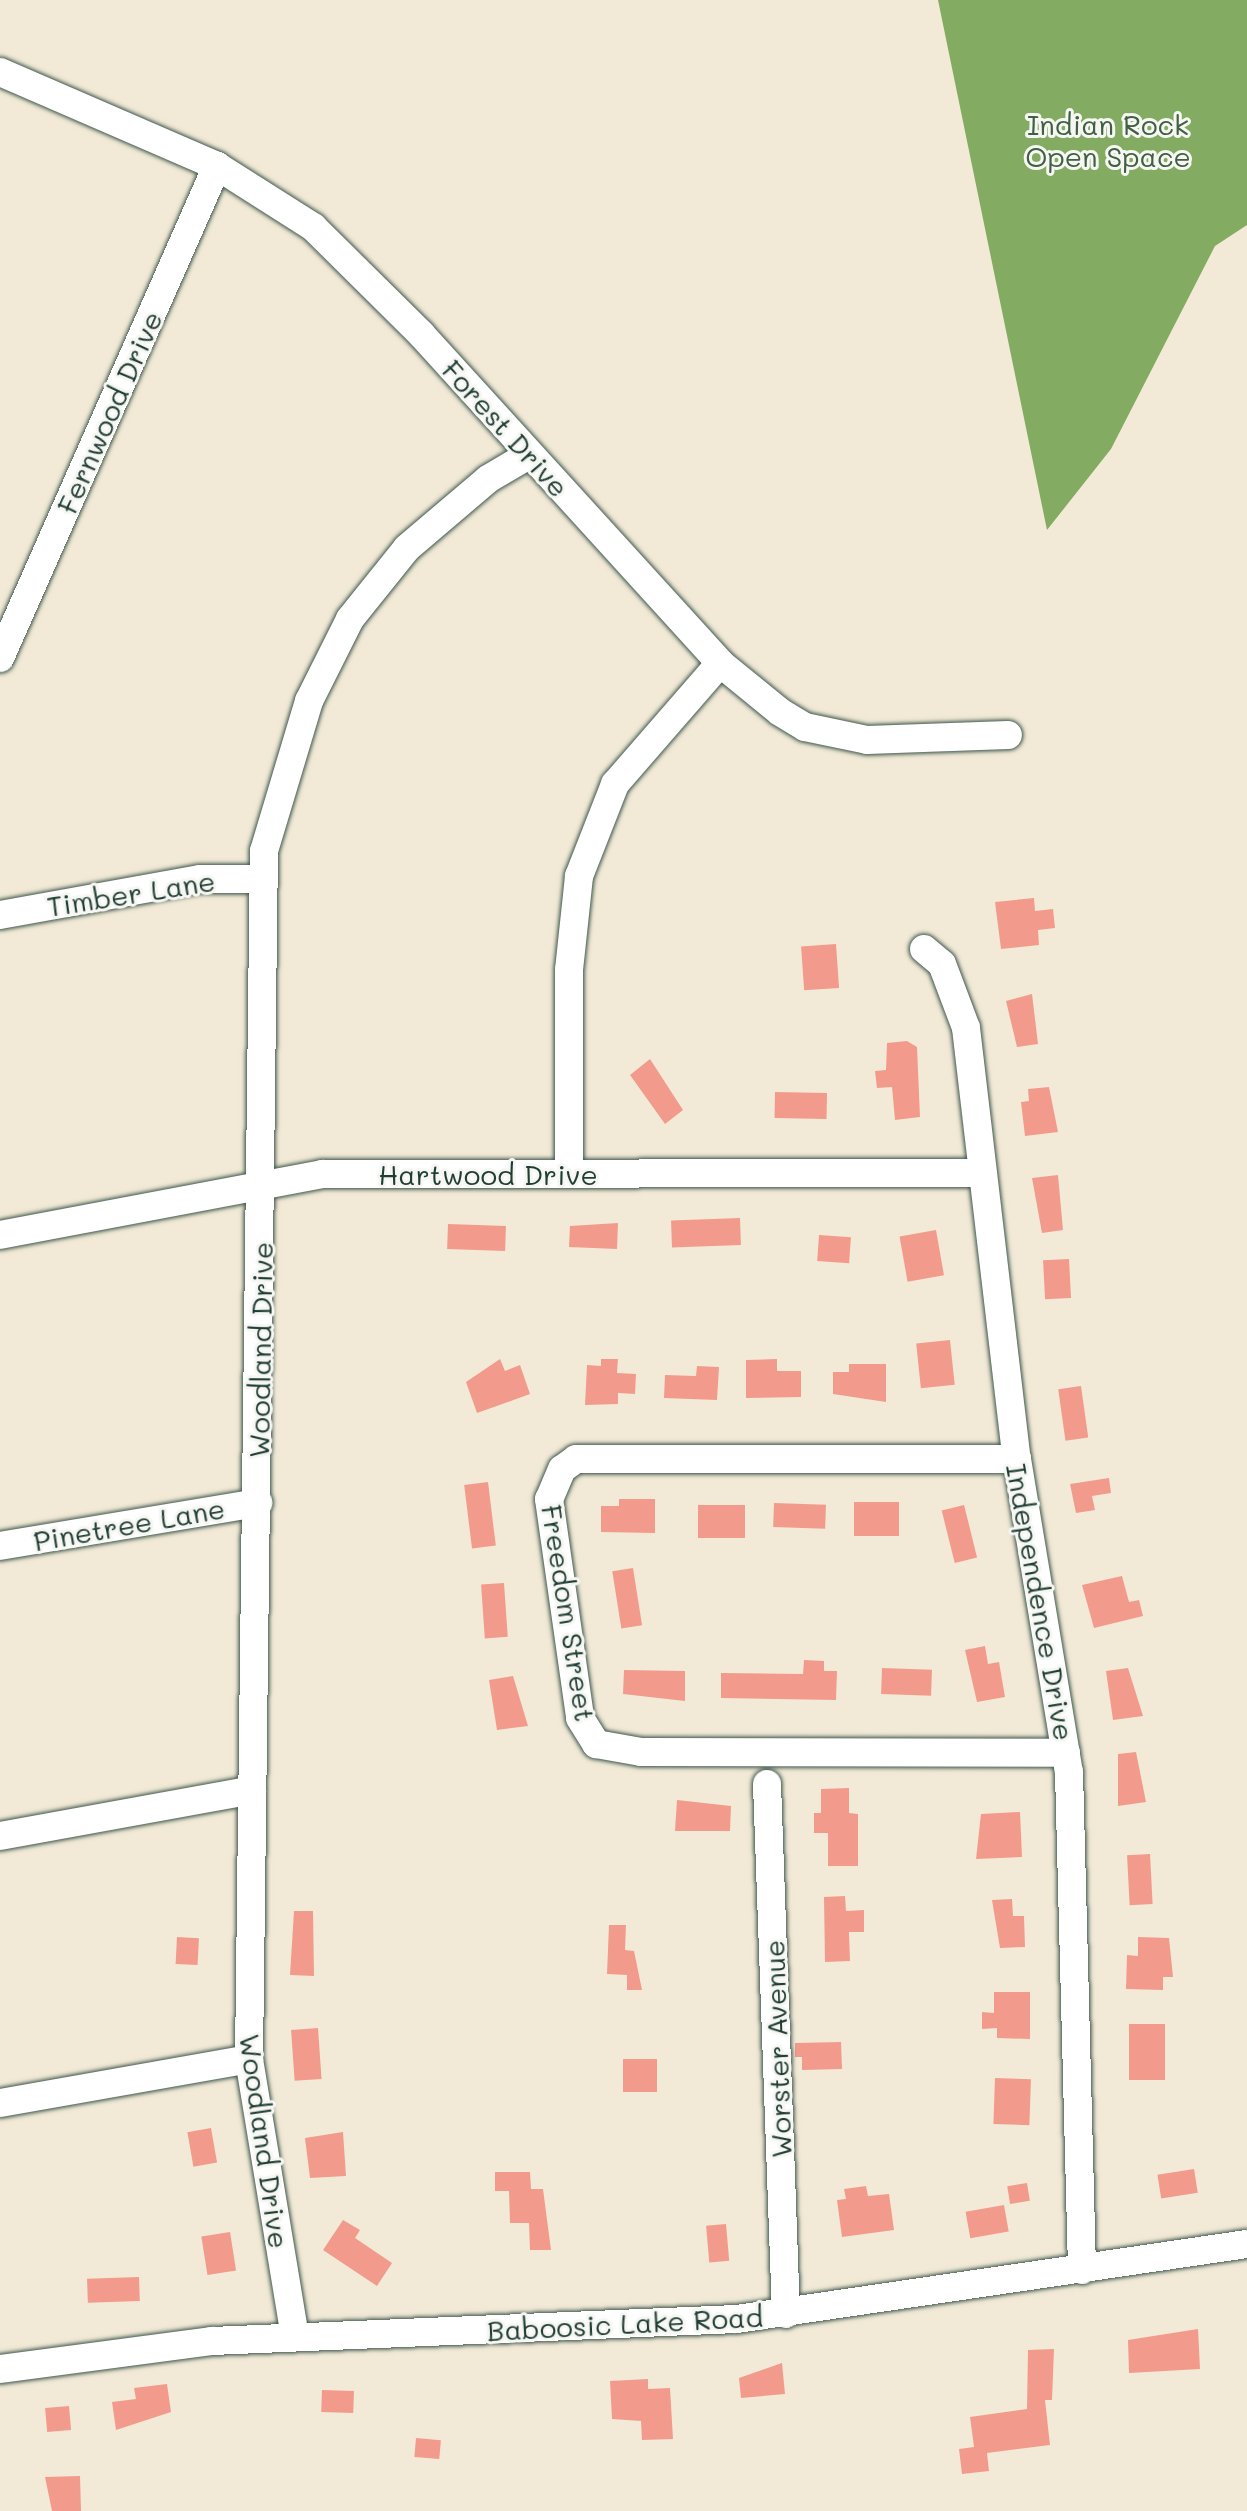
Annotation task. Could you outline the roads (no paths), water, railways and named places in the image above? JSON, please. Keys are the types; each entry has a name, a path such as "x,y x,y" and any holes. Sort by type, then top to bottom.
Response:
{"street":[{"name":"Forest Drive","path":"0,72 217,166 279,200 347,259 720,663 780,712 835,736 1008,735"},
{"name":"Fernwood Drive","path":"0,658 217,166"},
{"name":"Woodland Drive","path":"295,2337 249,2059 262,1182 262,879 294,744 350,619 407,548 488,479 527,456"},
{"path":"569,1173 569,970 579,876 615,784 720,663"},
{"name":"Timber Lane","path":"0,915 200,879 262,879"},
{"name":"Independence Drive","path":"924,949 942,964 966,1028 1017,1459 1066,1753 1076,1843 1082,2270"},
{"name":"Hartwood Drive","path":"0,1235 262,1182 322,1174 981,1173"},
{"name":"Freedom Street","path":"1017,1459 576,1459 562,1469 549,1499 580,1718 596,1744 641,1752 1066,1753"},
{"name":"Pinetree Lane","path":"0,1546 258,1503"},
{"name":"Worster Avenue","path":"767,1784 786,2314"},
{"path":"0,1836 252,1790"},
{"path":"0,2103 249,2059"},
{"name":"Baboosic Lake Road","path":"0,2369 111,2349 295,2337 786,2314 1247,2244"}],"park label":[{"name":"Indian Rock Open Space","path":"1108,140"}]}
